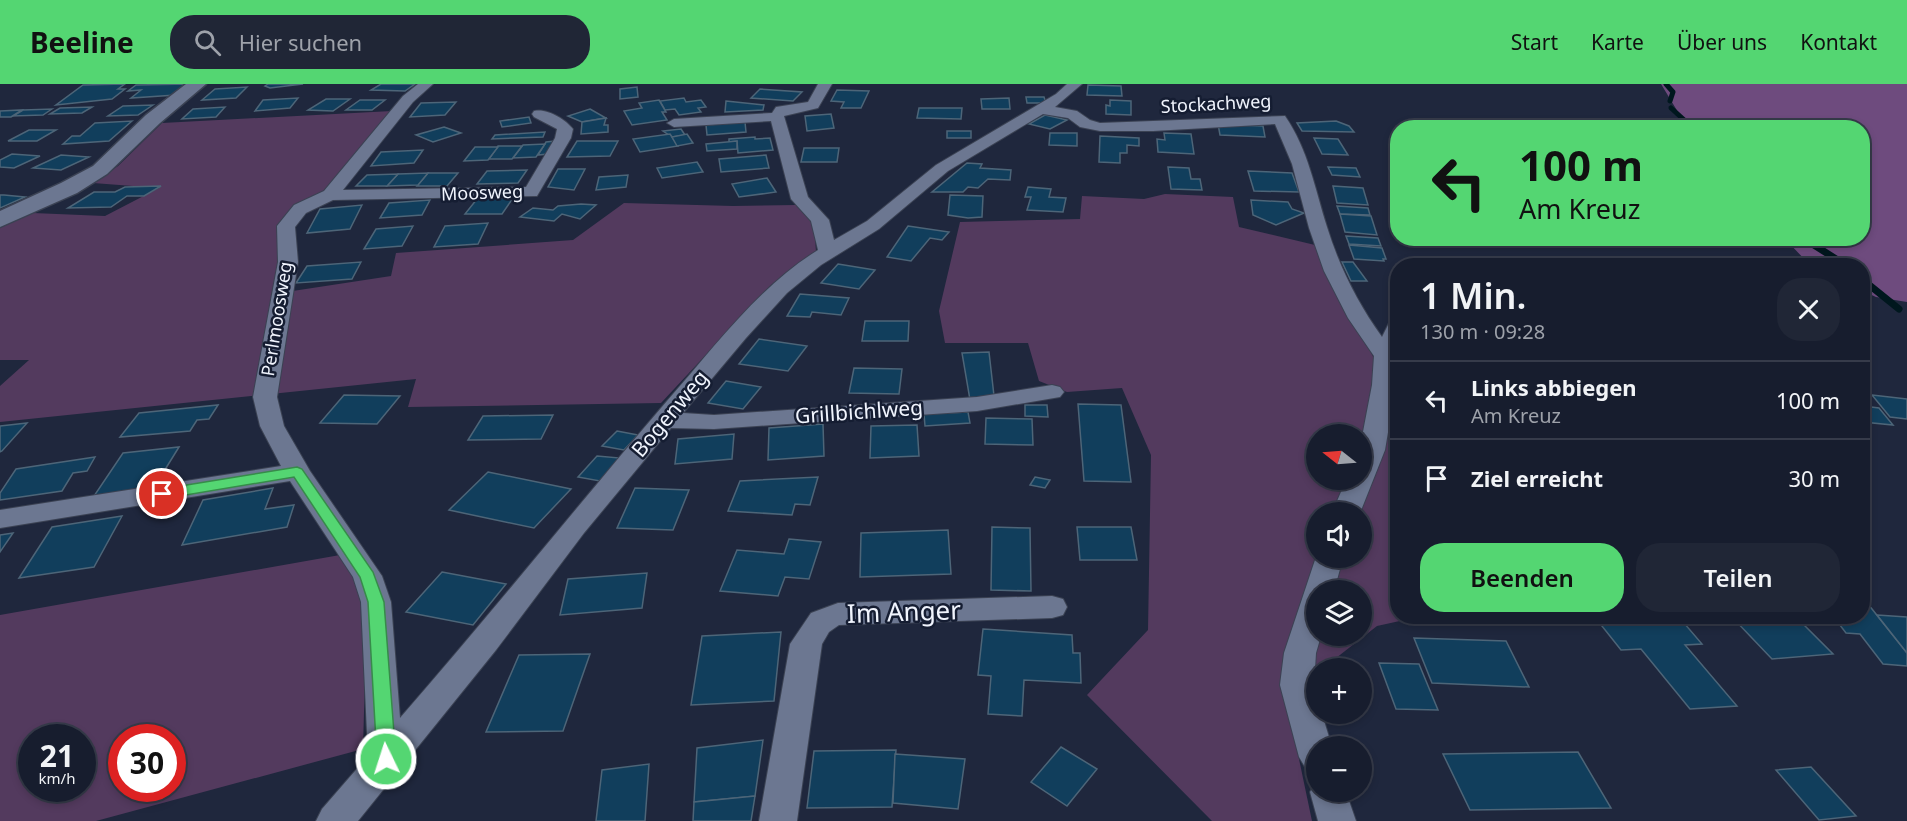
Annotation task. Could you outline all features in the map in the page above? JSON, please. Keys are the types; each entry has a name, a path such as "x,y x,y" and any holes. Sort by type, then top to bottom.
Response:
{"main road":[{"path":"0,220 69,188 100,170 153,119 197,84"}],"street":[{"name":"Perlmoosweg","path":"297,472 272,426 265,397 288,262 286,226 300,209 330,195 408,99 426,84"},
{"path":"776,117 781,110 813,105 825,84"},
{"name":"Bogenweg","path":"335,821 485,642 574,527 780,289 828,252 873,225 953,161 1042,109 1061,97 1075,84"},
{"name":"Stockachweg","path":"1042,109 1072,114 1085,124 1100,127 1153,127 1280,119 1304,172 1323,244 1368,337 1385,355"},
{"name":"Moosweg","path":"330,195 531,192 563,138 565,129 560,123 539,114"},
{"path":"674,123 776,117"},
{"path":"776,117 800,199 820,220 828,252"},
{"path":"1372,450 1384,385 1385,355 1390,344"},
{"name":"Grillbichlweg","path":"665,420 714,422 977,405 1052,392"},
{"path":"0,519 297,472 367,576 376,602 386,759"},
{"name":"Im Anger","path":"778,821 806,644 812,630 821,620 838,614 1053,607"},
{"path":"1306,633 1300,653 1297,685 1311,736"},
{"path":"1331,802 1337,821"}],"shaded area":[{"path":"1661,84 1907,84 1907,302 1870,294 1870,258 1803,258 1792,246 1870,246 1870,120 1683,120"},
{"path":"392,111 326,192 297,206 277,228 280,261 273,294 391,276 396,253 573,240 624,203 796,205 814,220 816,252 771,285 661,403 408,407 416,379 0,422 0,386 29,360 0,360 0,228 33,213 105,216 159,188 93,183 118,166 162,123"},
{"path":"1165,194 1233,197 1239,227 1315,245 1379,368 1390,369 1390,623 1377,626 1372,630 1372,580 1306,580 1306,646 1351,646 1336,658 1306,658 1306,682 1286,697 1306,802 1308,802 1312,821 1212,821 1087,695 1148,630 1151,455 1122,388 1067,392 1039,381 1028,343 945,343 939,311 960,222 1080,219 1082,196 1144,199"},
{"path":"340,555 367,599 363,749 186,797 186,724 108,724 108,802 166,802 96,821 0,821 0,615"}],"building":[{"path":"125,84 118,89 125,89 112,99 56,105 83,85"},
{"path":"189,84 176,95 131,98 141,90 128,91 136,85"},
{"path":"268,84 303,84 270,88 265,86"},
{"path":"381,84 415,84 405,91 371,90"},
{"path":"1088,85 1121,86 1122,96 1087,95"},
{"path":"247,87 236,98 202,100 215,89"},
{"path":"637,87 638,97 620,99 620,89"},
{"path":"760,89 802,92 793,101 751,98"},
{"path":"837,90 869,91 861,108 841,108 844,102 831,101"},
{"path":"1026,97 1044,97 1046,103 1027,103"},
{"path":"298,98 290,108 255,111 263,100"},
{"path":"684,98 686,102 701,100 706,107 698,108 701,112 679,115 675,109 665,110 660,101"},
{"path":"1009,98 1010,109 982,109 981,99"},
{"path":"326,99 350,99 333,111 308,110"},
{"path":"360,100 385,100 372,110 346,110"},
{"path":"659,100 666,112 662,112 667,120 632,125 624,111 642,108 639,103"},
{"path":"1110,100 1131,101 1131,115 1106,114 1106,105 1110,106"},
{"path":"726,101 764,105 763,110 725,112"},
{"path":"456,102 445,115 410,117 421,103"},
{"path":"153,105 138,115 108,116 123,106"},
{"path":"92,107 82,113 50,114 60,108"},
{"path":"225,107 216,117 182,119 193,109"},
{"path":"919,108 962,108 961,119 917,118"},
{"path":"52,109 43,115 13,116 23,110"},
{"path":"590,109 606,118 582,122 568,116"},
{"path":"22,110 11,117 0,117 0,111"},
{"path":"831,114 834,128 807,131 805,116"},
{"path":"1045,115 1067,120 1050,129 1029,124"},
{"path":"529,117 531,123 502,127 500,121"},
{"path":"606,118 604,125 608,125 608,132 581,134 582,122"},
{"path":"132,121 109,141 63,144 72,136 80,136 95,123"},
{"path":"1336,121 1349,126 1354,132 1302,131 1297,123"},
{"path":"745,122 746,132 707,135 706,125"},
{"path":"1218,124 1263,126 1265,137 1220,135"},
{"path":"444,127 461,133 433,142 416,135"},
{"path":"681,129 685,135 672,137 663,131"},
{"path":"29,130 56,130 37,141 8,141"},
{"path":"947,131 971,131 971,138 947,138"},
{"path":"545,132 543,137 492,139 495,135"},
{"path":"1050,133 1077,133 1077,146 1049,145"},
{"path":"1164,133 1191,134 1194,154 1158,152 1157,139 1165,140"},
{"path":"670,134 678,146 640,152 633,139"},
{"path":"687,134 693,143 677,146 672,137"},
{"path":"1100,136 1139,138 1139,146 1127,145 1127,153 1120,153 1120,163 1099,162"},
{"path":"755,137 755,139 770,138 773,150 738,153 737,141 729,142 729,139"},
{"path":"1314,138 1338,139 1348,155 1322,154"},
{"path":"556,141 548,154 538,155 546,142"},
{"path":"577,141 618,141 610,156 567,157"},
{"path":"737,141 737,149 707,151 706,144"},
{"path":"545,144 536,157 513,158 523,145"},
{"path":"498,146 522,146 512,159 489,159"},
{"path":"475,147 498,147 488,160 464,161"},
{"path":"804,148 839,148 837,162 801,162"},
{"path":"423,150 414,163 371,166 381,152"},
{"path":"12,154 40,156 14,168 0,167 0,160"},
{"path":"61,155 89,157 61,170 33,168"},
{"path":"766,155 769,168 721,172 719,159"},
{"path":"697,162 703,172 662,178 657,168"},
{"path":"967,163 982,164 980,168 1011,170 1010,180 988,179 978,188 968,187 963,192 932,192"},
{"path":"1168,167 1189,168 1191,179 1200,179 1202,190 1171,189"},
{"path":"1328,167 1356,168 1360,177 1332,175"},
{"path":"558,169 585,169 574,190 548,187"},
{"path":"527,170 518,183 477,184 487,171"},
{"path":"1248,171 1292,173 1299,192 1254,191"},
{"path":"428,173 458,173 447,186 417,186"},
{"path":"428,173 418,185 387,186 398,174"},
{"path":"398,174 387,186 356,186 367,175"},
{"path":"628,175 626,187 596,190 599,177"},
{"path":"767,178 776,192 739,197 732,184"},
{"path":"161,186 144,196 127,196 111,207 68,208 94,192 115,192 125,187"},
{"path":"1333,186 1363,188 1368,205 1337,203"},
{"path":"1028,187 1051,189 1049,197 1066,198 1063,212 1027,210 1031,197 1025,197"},
{"path":"0,195 4,195 25,197 0,208"},
{"path":"950,195 983,196 982,217 968,218 948,215"},
{"path":"513,198 502,214 465,214 477,199"},
{"path":"430,200 422,215 380,218 389,203"},
{"path":"1251,200 1288,202 1292,209 1304,213 1276,225 1253,215"},
{"path":"362,205 350,229 307,233 320,209"},
{"path":"596,205 580,219 562,214 554,221 520,217 533,208 553,210 558,206"},
{"path":"1337,206 1368,208 1370,215 1340,214"},
{"path":"1340,214 1371,216 1377,235 1345,232"},
{"path":"488,223 478,244 434,247 445,226"},
{"path":"413,226 402,246 364,249 376,229"},
{"path":"908,226 949,232 942,240 930,238 911,261 887,257"},
{"path":"1346,236 1378,238 1381,246 1349,244"},
{"path":"1349,245 1382,248 1386,259 1383,259 1384,261 1354,259"},
{"path":"361,262 352,279 296,283 307,266"},
{"path":"1342,262 1353,262 1367,281 1351,281"},
{"path":"838,264 875,270 859,289 821,283"},
{"path":"800,294 849,298 841,315 812,312 810,317 787,316"},
{"path":"865,321 909,321 908,341 862,341"},
{"path":"759,339 807,346 788,371 739,364"},
{"path":"989,352 994,396 970,400 962,353"},
{"path":"854,368 902,369 899,394 849,393"},
{"path":"726,381 761,387 743,409 708,403"},
{"path":"344,395 400,396 377,424 320,423"},
{"path":"1872,395 1907,399 1907,419 1890,417"},
{"path":"1078,404 1121,405 1131,482 1084,481"},
{"path":"218,405 209,419 197,420 190,431 120,437 139,413"},
{"path":"1025,405 1047,405 1048,417 1025,416"},
{"path":"1870,407 1879,408 1893,425 1870,423"},
{"path":"968,412 970,423 925,426 924,414"},
{"path":"553,415 541,439 468,440 483,416"},
{"path":"986,418 1032,419 1033,445 985,444"},
{"path":"27,423 2,451 0,452 0,426"},
{"path":"823,424 824,456 768,460 769,428"},
{"path":"917,425 919,456 870,458 871,426"},
{"path":"617,431 638,435 624,450 602,446"},
{"path":"734,434 732,459 675,464 678,439"},
{"path":"179,447 153,489 94,496 123,453"},
{"path":"597,456 620,458 600,481 578,477"},
{"path":"95,457 87,471 73,473 62,491 0,500 0,493 16,469"},
{"path":"488,472 571,489 534,528 449,510"},
{"path":"818,477 810,505 795,504 792,515 728,511 740,481"},
{"path":"1035,477 1050,480 1045,488 1030,485"},
{"path":"273,488 265,509 294,505 287,527 182,545 203,500"},
{"path":"635,488 689,490 673,530 617,528"},
{"path":"122,516 94,567 19,578 52,527"},
{"path":"992,527 1030,528 1031,591 991,590"},
{"path":"1077,527 1131,527 1137,560 1080,560"},
{"path":"948,530 951,574 860,577 861,533"},
{"path":"13,533 0,552 0,535"},
{"path":"789,539 821,542 809,579 785,577 778,596 720,591 737,550 784,554"},
{"path":"442,572 506,584 473,625 406,612"},
{"path":"647,573 642,608 560,615 568,579"},
{"path":"1870,607 1907,653 1907,666 1883,664 1860,634 1846,633 1839,624 1870,624"},
{"path":"1877,615 1907,617 1907,653"},
{"path":"1600,624 1685,624 1702,644 1685,645 1737,706 1690,709 1641,649 1621,650"},
{"path":"1739,624 1803,624 1833,654 1772,659"},
{"path":"983,629 1072,635 1073,653 1080,653 1081,683 1024,680 1022,716 988,714 991,676 978,675"},
{"path":"781,632 774,701 691,705 702,636"},
{"path":"1414,638 1506,641 1529,687 1432,683"},
{"path":"590,654 563,731 486,732 519,655"},
{"path":"1379,663 1419,664 1438,710 1396,709"},
{"path":"763,740 755,796 694,802 697,748"},
{"path":"1061,747 1097,769 1067,806 1031,782"},
{"path":"896,750 892,807 807,808 814,751"},
{"path":"1578,752 1611,808 1470,810 1443,754"},
{"path":"895,754 965,759 958,809 893,803"},
{"path":"649,764 645,821 596,821 602,770"},
{"path":"1811,767 1856,816 1819,820 1776,770"},
{"path":"755,796 751,821 693,821 694,802"}],"waterway":[{"path":"1666,84 1673,92 1670,101"},
{"path":"1671,108 1684,120"},
{"path":"1816,246 1834,258"},
{"path":"1870,286 1899,309"}],"route":[{"path":"162,494 297,472 367,576 376,602 386,759"}]}
